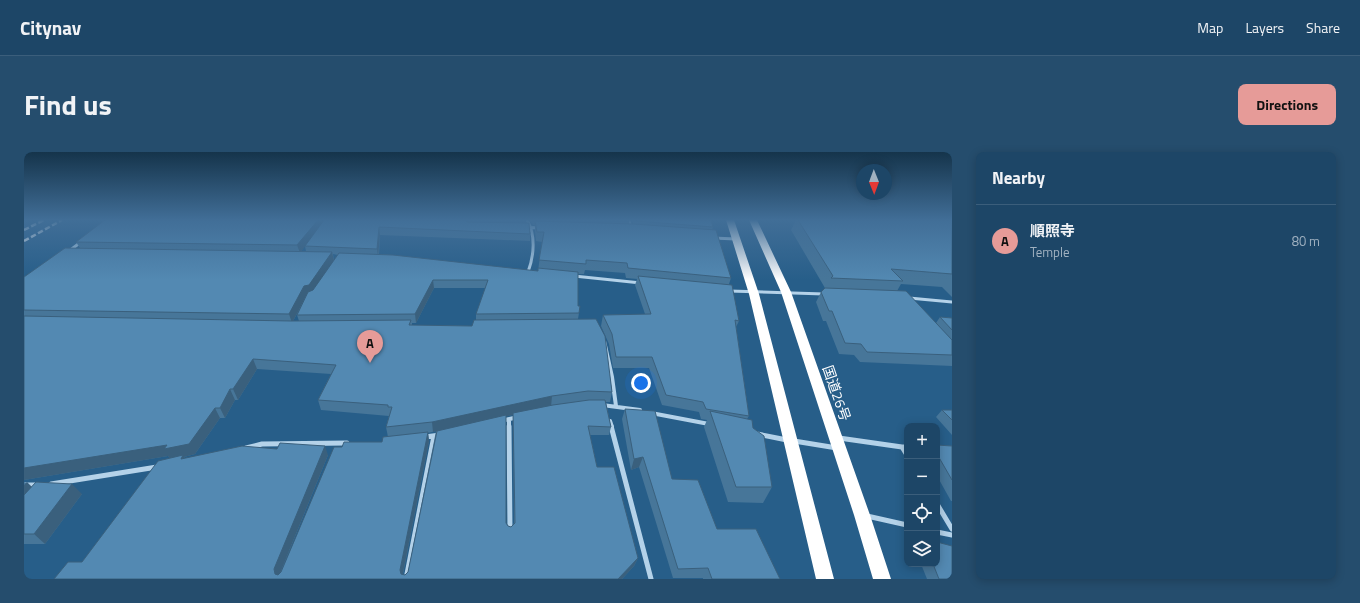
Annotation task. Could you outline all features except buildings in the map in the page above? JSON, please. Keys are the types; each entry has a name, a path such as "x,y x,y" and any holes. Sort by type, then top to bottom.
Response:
{"highway":[{"path":"736,240 754,294 825,579"},
{"name":"国道26号","path":"762,240 786,292 862,515 882,579"}],"street":[{"path":"74,253 66,253 83,240"},
{"path":"528,272 531,265 532,240"},
{"path":"520,271 536,273"},
{"path":"567,276 645,283"},
{"path":"723,291 754,294 786,292 830,294"},
{"path":"908,303 903,298 952,302"},
{"path":"603,338 612,376 616,406"},
{"path":"593,405 616,406 716,426"},
{"path":"606,405 651,579"},
{"path":"494,422 523,416"},
{"path":"509,419 510,531"},
{"path":"421,438 449,433"},
{"path":"754,433 791,440 837,443 853,441 904,447"},
{"path":"406,579 434,436"},
{"path":"334,450 337,443"},
{"path":"241,449 262,444 352,443"},
{"path":"24,485 48,485 166,465"},
{"path":"940,509 952,529"},
{"path":"862,515 904,524"},
{"path":"940,533 952,535"}],"place":[{"name":"順照寺","path":"370,363"}]}
